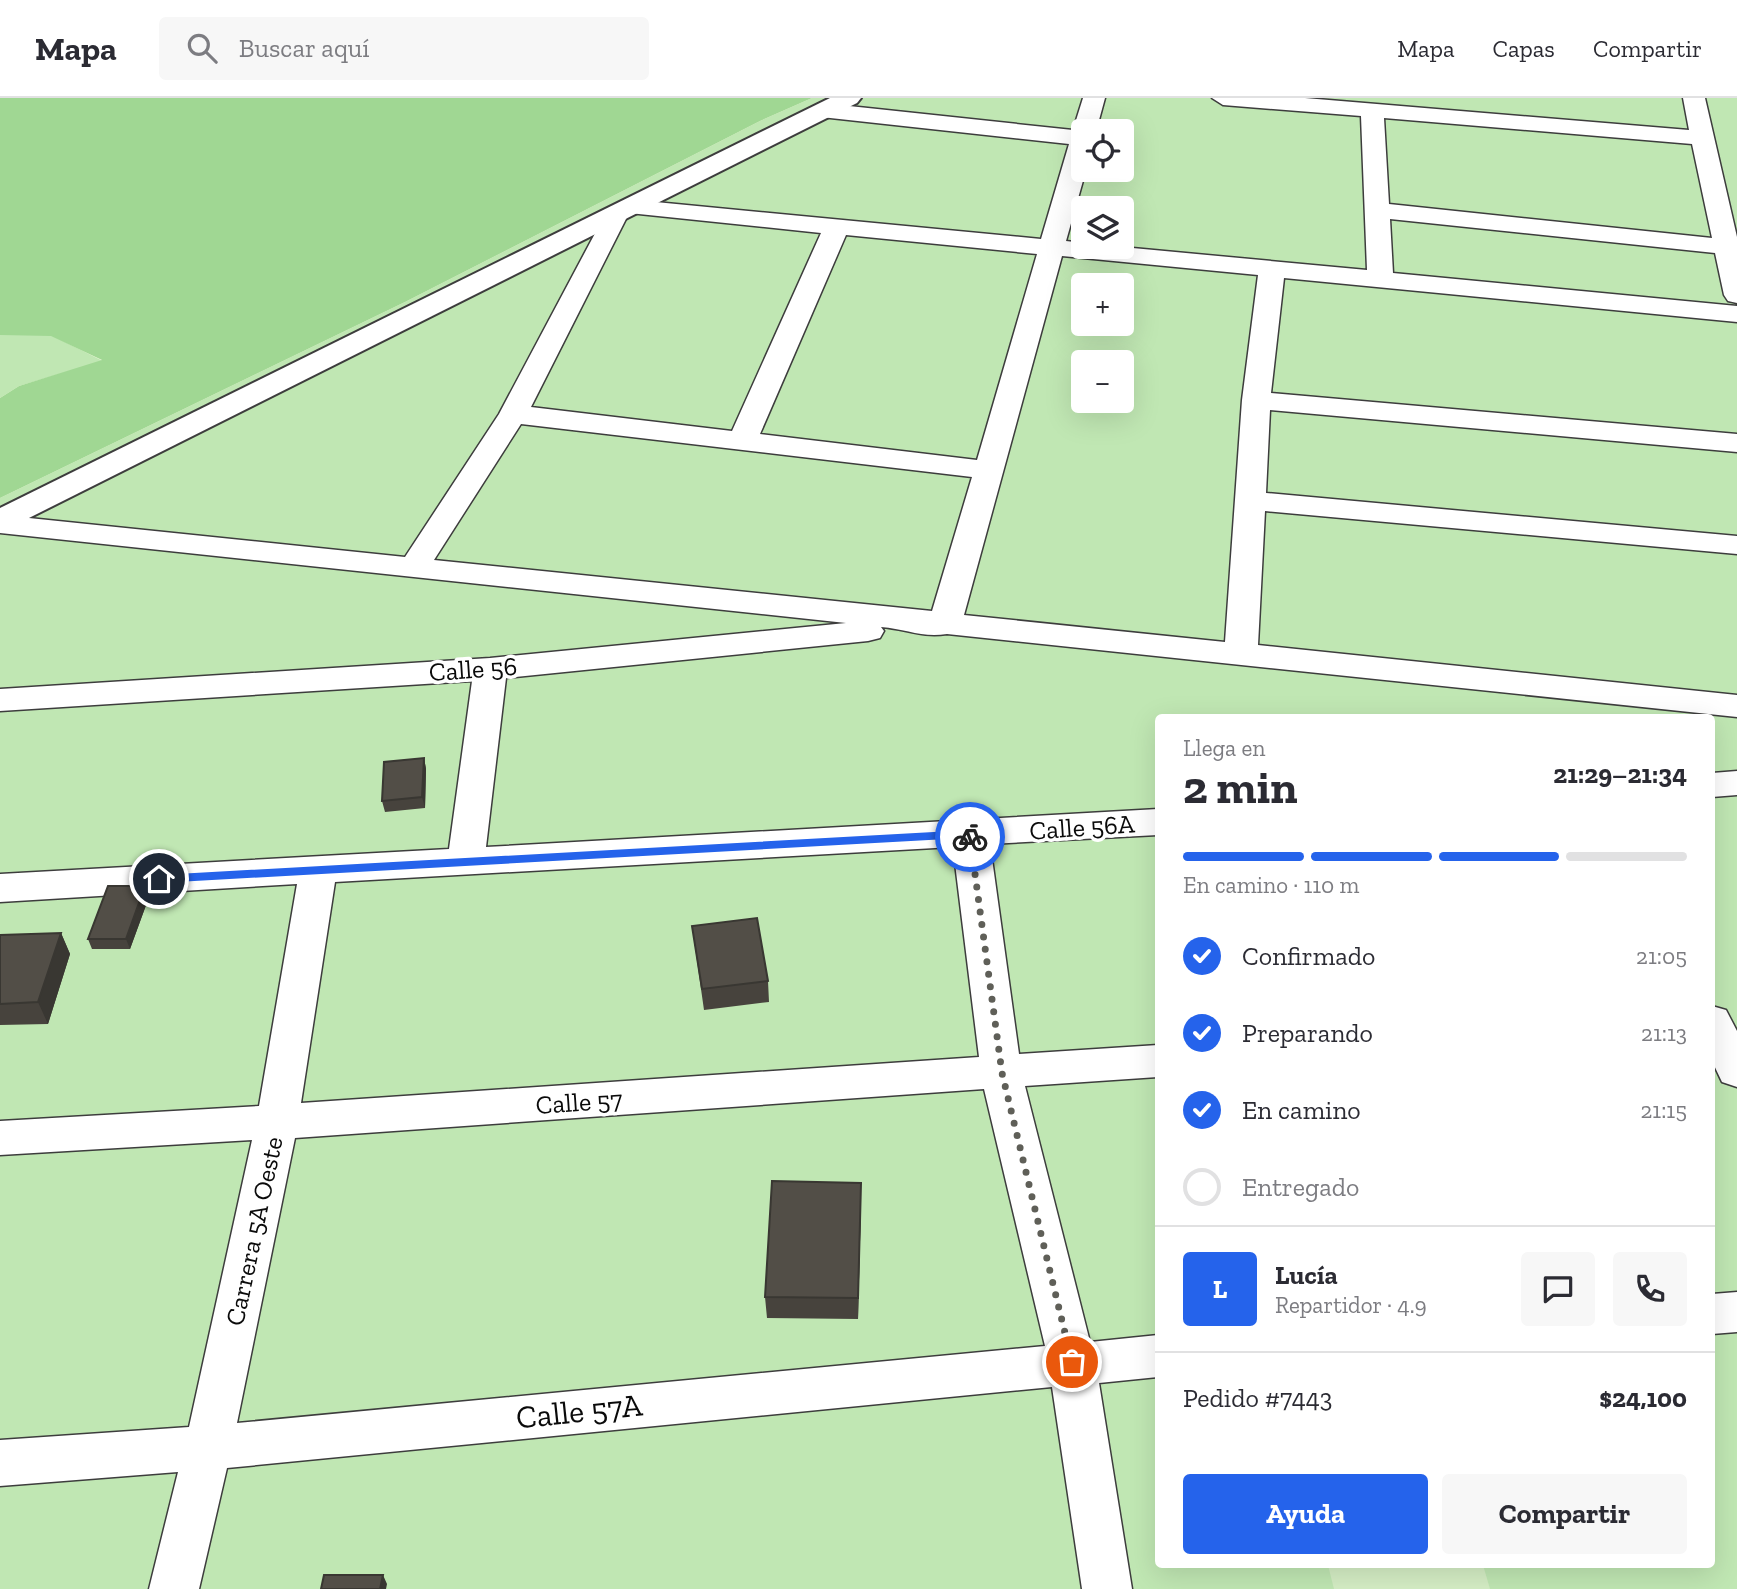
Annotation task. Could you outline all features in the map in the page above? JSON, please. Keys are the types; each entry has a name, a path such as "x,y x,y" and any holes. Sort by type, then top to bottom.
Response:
{"street":[{"path":"0,522 849,98"},
{"path":"1088,119 1094,98"},
{"path":"1223,98 1703,138"},
{"path":"1695,98 1737,295"},
{"path":"821,110 1071,134"},
{"path":"1372,110 1380,279"},
{"path":"946,624 1071,178"},
{"path":"1377,210 1727,247"},
{"path":"626,211 837,226 1737,313"},
{"path":"413,568 513,415 626,211"},
{"path":"742,441 837,226"},
{"path":"1241,654 1256,400 1272,269"},
{"path":"1256,400 1737,443"},
{"path":"513,415 990,470"},
{"path":"1250,501 1737,545"},
{"path":"0,522 413,568 1737,706"},
{"name":"Calle 56","path":"0,700 490,669 946,624"},
{"path":"466,862 490,669"},
{"path":"1715,785 1737,783"},
{"name":"Calle 56A","path":"0,888 1155,822"},
{"path":"970,834 1002,1073 1072,1362 1107,1589"},
{"name":"Carrera 5A Oeste","path":"174,1589 208,1448 276,1122 318,870"},
{"path":"1715,1021 1737,1018"},
{"path":"1715,1027 1737,1071"},
{"name":"Calle 57","path":"0,1138 276,1122 1155,1061"},
{"path":"1715,1314 1737,1312"},
{"name":"Calle 57A","path":"0,1463 208,1448 1072,1362 1155,1356"}],"green space":[{"path":"0,98 812,98 760,121 405,302 0,498 0,398 19,386 102,360 51,336 0,335"},
{"path":"812,98 1737,98 1737,1589 0,1589 0,498 405,302 760,121"},
{"path":"0,335 51,335 103,361 19,386 0,398"},
{"path":"1329,1568 1484,1568 1490,1589 1334,1589"}],"building":[{"path":"424,758 422,797 382,801 384,762"},
{"path":"108,886 145,886 126,939 88,939"},
{"path":"757,918 768,981 702,989 692,926"},
{"path":"61,933 38,1002 0,1004 0,935"},
{"path":"772,1181 861,1183 858,1298 765,1297"},
{"path":"324,1575 383,1575 380,1589 321,1589"}],"way so far":[{"path":"970,837 1002,1073 1072,1362"}],"route":[{"path":"159,879 970,834 970,837"}]}
